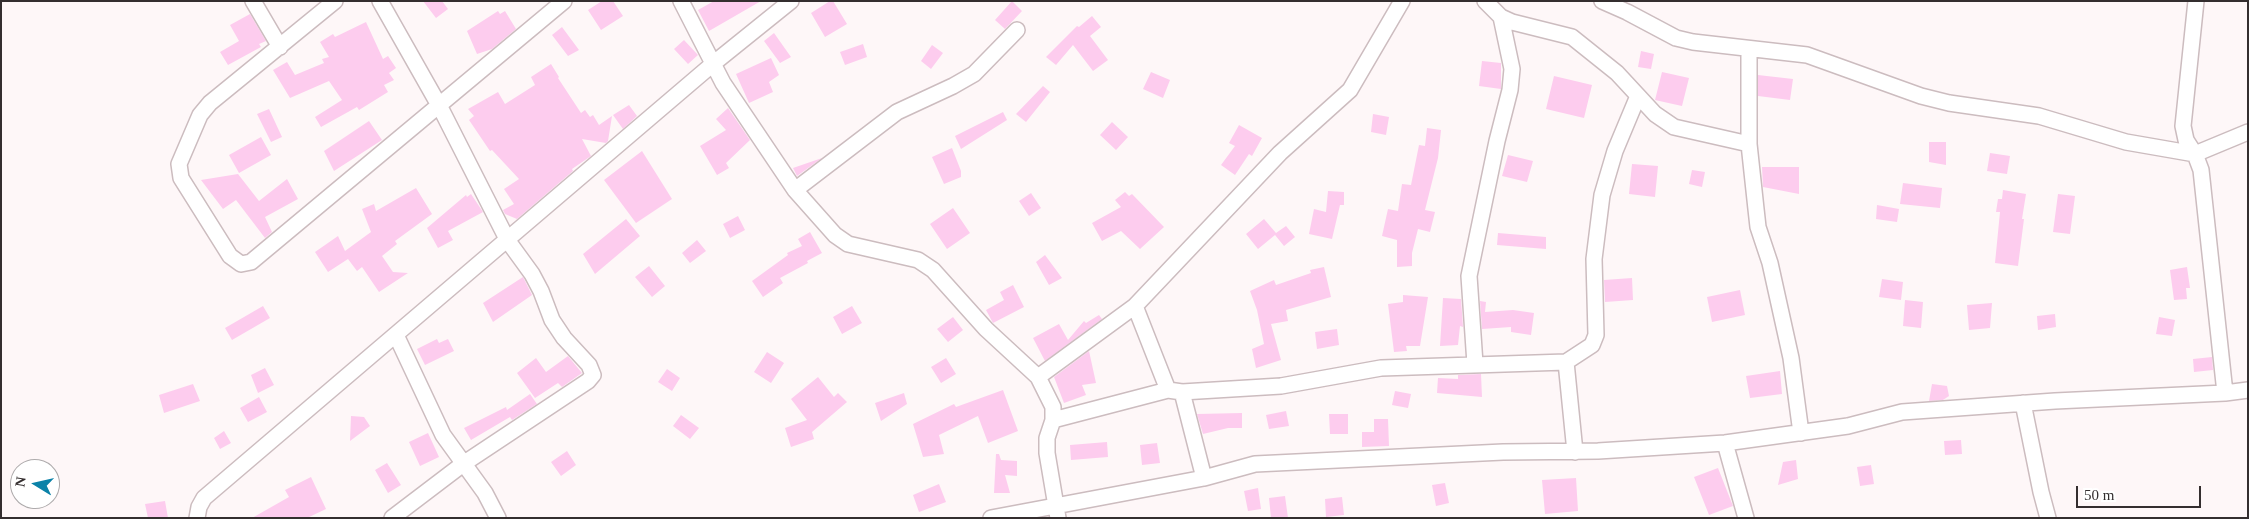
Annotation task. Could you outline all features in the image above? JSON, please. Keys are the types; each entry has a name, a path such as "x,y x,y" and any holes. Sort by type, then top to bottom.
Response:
{"street":[{"path":"253,1 280,47"},
{"path":"335,1 210,103 200,115 179,164 181,178 230,256 241,264 251,262 440,107 564,1"},
{"path":"380,1 440,107 508,240 542,291 552,320 564,338 588,365 593,375 588,381 463,464 392,518"},
{"path":"681,1 723,83 795,190 835,235 848,244 918,260 932,270 986,329 1038,377 1052,408 1053,420 1048,438 1047,453 1056,512"},
{"path":"197,518 199,507 204,498 714,64 791,1"},
{"path":"1038,377 1135,306 1280,153 1350,90 1402,1"},
{"path":"1485,1 1502,17 1512,22 1572,37 1617,74 1655,114 1674,127 1749,144"},
{"path":"1602,1 1676,38 1693,42 1806,55 1921,96 1949,103 2039,116 2126,142 2195,154 2248,132"},
{"path":"2196,1 2183,126 2186,140 2195,154 2201,170 2225,394"},
{"path":"1475,364 1469,276 1497,140 1510,90 1512,69 1502,17"},
{"path":"795,190 897,112 974,74 1017,30"},
{"path":"1749,49 1749,144 1758,227 1770,263 1791,358 1801,433"},
{"path":"1053,420 1175,390 1281,386 1381,368 1566,362 1592,345 1596,335 1594,259 1602,195 1615,151 1638,96"},
{"path":"1135,306 1175,390 1204,478"},
{"path":"396,336 443,435 485,493 498,518"},
{"path":"1566,362 1575,452"},
{"path":"991,518 1056,512 1204,478 1255,464 1503,452 1575,452 1725,443 1848,426 1902,412 2023,403 2225,394 2248,390"},
{"path":"2023,403 2048,518"},
{"path":"1725,443 1746,518"}],"building":[{"path":"423,1 442,1 448,9 436,18"},
{"path":"602,1 613,1 623,16 601,30 588,10"},
{"path":"714,1 761,1 709,31 698,10"},
{"path":"833,1 847,24 825,37 811,13"},
{"path":"1012,1 1022,11 1005,29 995,20"},
{"path":"498,11 500,14 505,11 516,29 492,49 477,54 467,31"},
{"path":"250,14 266,41 259,44 261,47 228,65 220,52 239,41 230,25"},
{"path":"1092,16 1101,27 1090,36 1108,60 1093,71 1073,45 1056,65 1046,57 1077,26 1079,27"},
{"path":"366,22 383,59 388,56 396,68 389,73 394,80 384,85 388,92 359,110 357,107 321,127 315,117 342,100 329,81 290,98 273,70 287,62 295,75 324,63 322,59 329,57 320,42 333,34 335,37"},
{"path":"562,27 579,50 568,56 552,35"},
{"path":"774,33 791,57 780,63 764,41"},
{"path":"684,40 698,55 688,64 674,49"},
{"path":"863,44 867,57 845,65 840,52"},
{"path":"932,45 943,53 931,69 921,61"},
{"path":"1641,51 1654,54 1651,69 1638,67"},
{"path":"771,58 779,75 769,82 773,92 749,103 736,74"},
{"path":"1482,61 1501,63 1501,89 1479,86"},
{"path":"551,64 581,113 585,110 590,117 593,115 599,125 612,116 608,141 606,143 582,139 591,156 572,169 573,171 517,219 505,214 503,210 514,204 504,189 519,179 492,150 490,151 469,120 474,116 468,109 498,92 505,104 535,85 531,77"},
{"path":"1151,72 1170,80 1163,98 1143,89"},
{"path":"1662,72 1689,78 1682,106 1655,100"},
{"path":"1758,75 1793,79 1790,100 1758,96"},
{"path":"1554,76 1592,85 1584,118 1546,109"},
{"path":"1043,86 1050,92 1026,122 1016,114"},
{"path":"629,105 637,116 623,129 613,115"},
{"path":"728,108 750,140 726,163 729,168 717,175 700,146 726,130 716,119"},
{"path":"269,109 282,137 271,142 257,114"},
{"path":"1003,112 1007,120 961,149 955,136"},
{"path":"1373,114 1389,117 1386,135 1371,132"},
{"path":"369,121 382,140 334,171 324,151"},
{"path":"1112,122 1128,137 1116,150 1100,135"},
{"path":"1239,125 1262,138 1252,156 1249,154 1235,175 1221,165 1235,146 1229,143"},
{"path":"1427,128 1441,130 1438,158 1425,210 1435,212 1430,232 1418,229 1412,253 1412,266 1397,267 1397,240 1382,236 1388,209 1398,211 1402,184 1411,185 1419,145 1425,146"},
{"path":"261,137 271,155 239,173 229,155"},
{"path":"1929,142 1946,142 1946,165 1929,162"},
{"path":"952,148 961,171 961,177 944,184 932,157"},
{"path":"642,151 672,199 636,223 604,180"},
{"path":"1990,153 2010,156 2007,174 1987,171"},
{"path":"1508,155 1533,161 1527,182 1502,176"},
{"path":"822,158 797,176 793,168"},
{"path":"1632,164 1658,166 1655,197 1629,194"},
{"path":"1762,167 1799,167 1799,194 1763,187"},
{"path":"1692,170 1705,172 1702,187 1689,184"},
{"path":"238,174 259,201 287,179 298,199 265,217 272,232 265,238 236,200 223,209 201,180"},
{"path":"1903,183 1942,188 1940,208 1900,204"},
{"path":"416,188 432,214 395,241 397,244 382,256 393,272 408,273 379,292 362,267 357,271 348,259 328,272 315,252 338,236 345,251 371,232 362,209 374,204 376,211"},
{"path":"2003,190 2026,194 2018,266 1995,263 2000,212 1996,212 1998,199 2002,199"},
{"path":"1328,191 1344,192 1344,205 1340,205 1332,239 1309,234 1314,209 1326,212"},
{"path":"1125,192 1129,196 1132,194 1164,227 1140,249 1121,231 1102,241 1092,223 1121,207 1115,200"},
{"path":"1031,193 1041,208 1029,216 1019,201"},
{"path":"471,194 483,212 448,231 453,240 438,248 427,228 466,195 467,197"},
{"path":"2058,194 2075,196 2070,234 2053,232"},
{"path":"1877,205 1899,209 1897,222 1876,219"},
{"path":"953,208 970,233 947,249 930,224"},
{"path":"738,216 745,230 730,238 723,224"},
{"path":"626,219 640,236 595,274 583,254"},
{"path":"1264,219 1276,233 1286,226 1295,237 1284,246 1275,235 1258,249 1246,234"},
{"path":"810,232 822,253 780,278 783,283 763,297 752,281 788,255 787,253 802,246 798,239"},
{"path":"1498,233 1546,237 1546,249 1497,245"},
{"path":"697,240 706,251 690,263 682,253"},
{"path":"1045,255 1062,278 1049,285 1036,262"},
{"path":"649,266 665,286 652,297 635,277"},
{"path":"1324,267 1331,297 1286,310 1288,321 1271,324 1281,360 1256,368 1252,349 1264,344 1257,310 1250,291 1274,280 1276,285 1311,273 1310,270"},
{"path":"2187,267 2190,288 2186,288 2187,299 2174,300 2170,270"},
{"path":"523,277 532,295 493,322 483,303"},
{"path":"1632,278 1633,300 1605,302 1604,280"},
{"path":"1882,279 1903,282 1901,300 1879,297"},
{"path":"1013,285 1024,307 993,323 986,310 1004,300 1000,292"},
{"path":"1740,290 1745,315 1712,322 1707,297"},
{"path":"1403,295 1428,297 1420,346 1406,346 1407,351 1394,352 1388,304 1403,302"},
{"path":"1443,298 1461,299 1463,327 1460,326 1458,345 1440,346"},
{"path":"1905,300 1923,302 1921,328 1903,326"},
{"path":"1480,301 1486,302 1485,312 1513,310 1534,313 1531,335 1511,332 1511,327 1482,329"},
{"path":"1992,303 1990,328 1969,330 1967,305"},
{"path":"263,306 270,318 232,340 225,328"},
{"path":"852,306 862,323 842,334 833,317"},
{"path":"2055,314 2056,327 2038,330 2037,316"},
{"path":"1099,315 1102,319 1045,361 1033,338 1059,324 1068,340 1084,321 1086,323"},
{"path":"953,317 963,330 948,342 937,329"},
{"path":"2159,317 2175,320 2172,336 2156,334"},
{"path":"1337,329 1339,345 1317,349 1315,332"},
{"path":"437,339 439,343 448,339 454,351 425,365 417,349"},
{"path":"1089,351 1096,383 1082,385 1086,395 1064,403 1054,377"},
{"path":"767,352 784,363 771,383 754,372"},
{"path":"568,356 582,373 562,387 558,383 535,398 517,373 536,358 546,372"},
{"path":"2212,357 2213,370 2194,372 2193,359"},
{"path":"946,358 956,374 941,383 931,367"},
{"path":"265,368 274,385 258,393 251,375"},
{"path":"667,369 680,378 672,391 658,382"},
{"path":"1780,371 1782,394 1750,398 1746,376"},
{"path":"1481,374 1482,397 1437,393 1438,378 1458,379 1458,375"},
{"path":"818,377 834,397 838,393 847,402 812,432 814,439 791,447 785,428 807,420 791,399"},
{"path":"193,384 200,401 164,413 159,395"},
{"path":"1932,384 1947,386 1949,396 1943,400 1929,401"},
{"path":"1003,390 1018,431 988,443 978,416 939,435 944,454 923,457 913,424 954,404 956,407"},
{"path":"1395,391 1411,394 1408,408 1392,405"},
{"path":"904,393 907,404 881,421 875,403"},
{"path":"530,394 537,404 512,420 510,417 471,440 464,428 506,407 507,410"},
{"path":"259,397 267,412 248,422 240,408"},
{"path":"1286,411 1289,426 1269,429 1266,415"},
{"path":"1242,413 1242,428 1228,428 1203,434 1197,414"},
{"path":"1329,414 1348,414 1348,434 1330,434"},
{"path":"681,415 699,428 690,439 673,426"},
{"path":"351,416 364,417 370,426 350,441"},
{"path":"1374,419 1388,419 1389,446 1362,447 1362,432 1374,432"},
{"path":"224,431 231,443 220,449 214,438"},
{"path":"428,433 439,457 420,466 409,442"},
{"path":"1961,440 1962,454 1945,455 1944,441"},
{"path":"1107,442 1108,457 1071,460 1070,445"},
{"path":"1157,443 1160,463 1142,465 1140,445"},
{"path":"567,451 576,465 561,476 551,462"},
{"path":"996,454 999,454 1001,460 1017,461 1017,476 1005,475 1010,493 994,493"},
{"path":"1796,460 1798,479 1778,485 1783,462"},
{"path":"387,463 401,485 388,493 375,470"},
{"path":"1871,465 1874,484 1860,486 1857,467"},
{"path":"1718,468 1733,506 1709,515 1694,477"},
{"path":"311,477 326,509 307,518 252,518 289,497 285,490"},
{"path":"1576,478 1578,511 1545,514 1542,480"},
{"path":"1445,483 1449,503 1436,506 1432,485"},
{"path":"939,484 946,502 919,512 913,495"},
{"path":"1258,488 1261,509 1248,511 1244,491"},
{"path":"1285,496 1288,518 1271,518 1269,498"},
{"path":"1342,497 1344,515 1326,517 1325,499"},
{"path":"165,501 168,518 148,518 145,504"}]}
